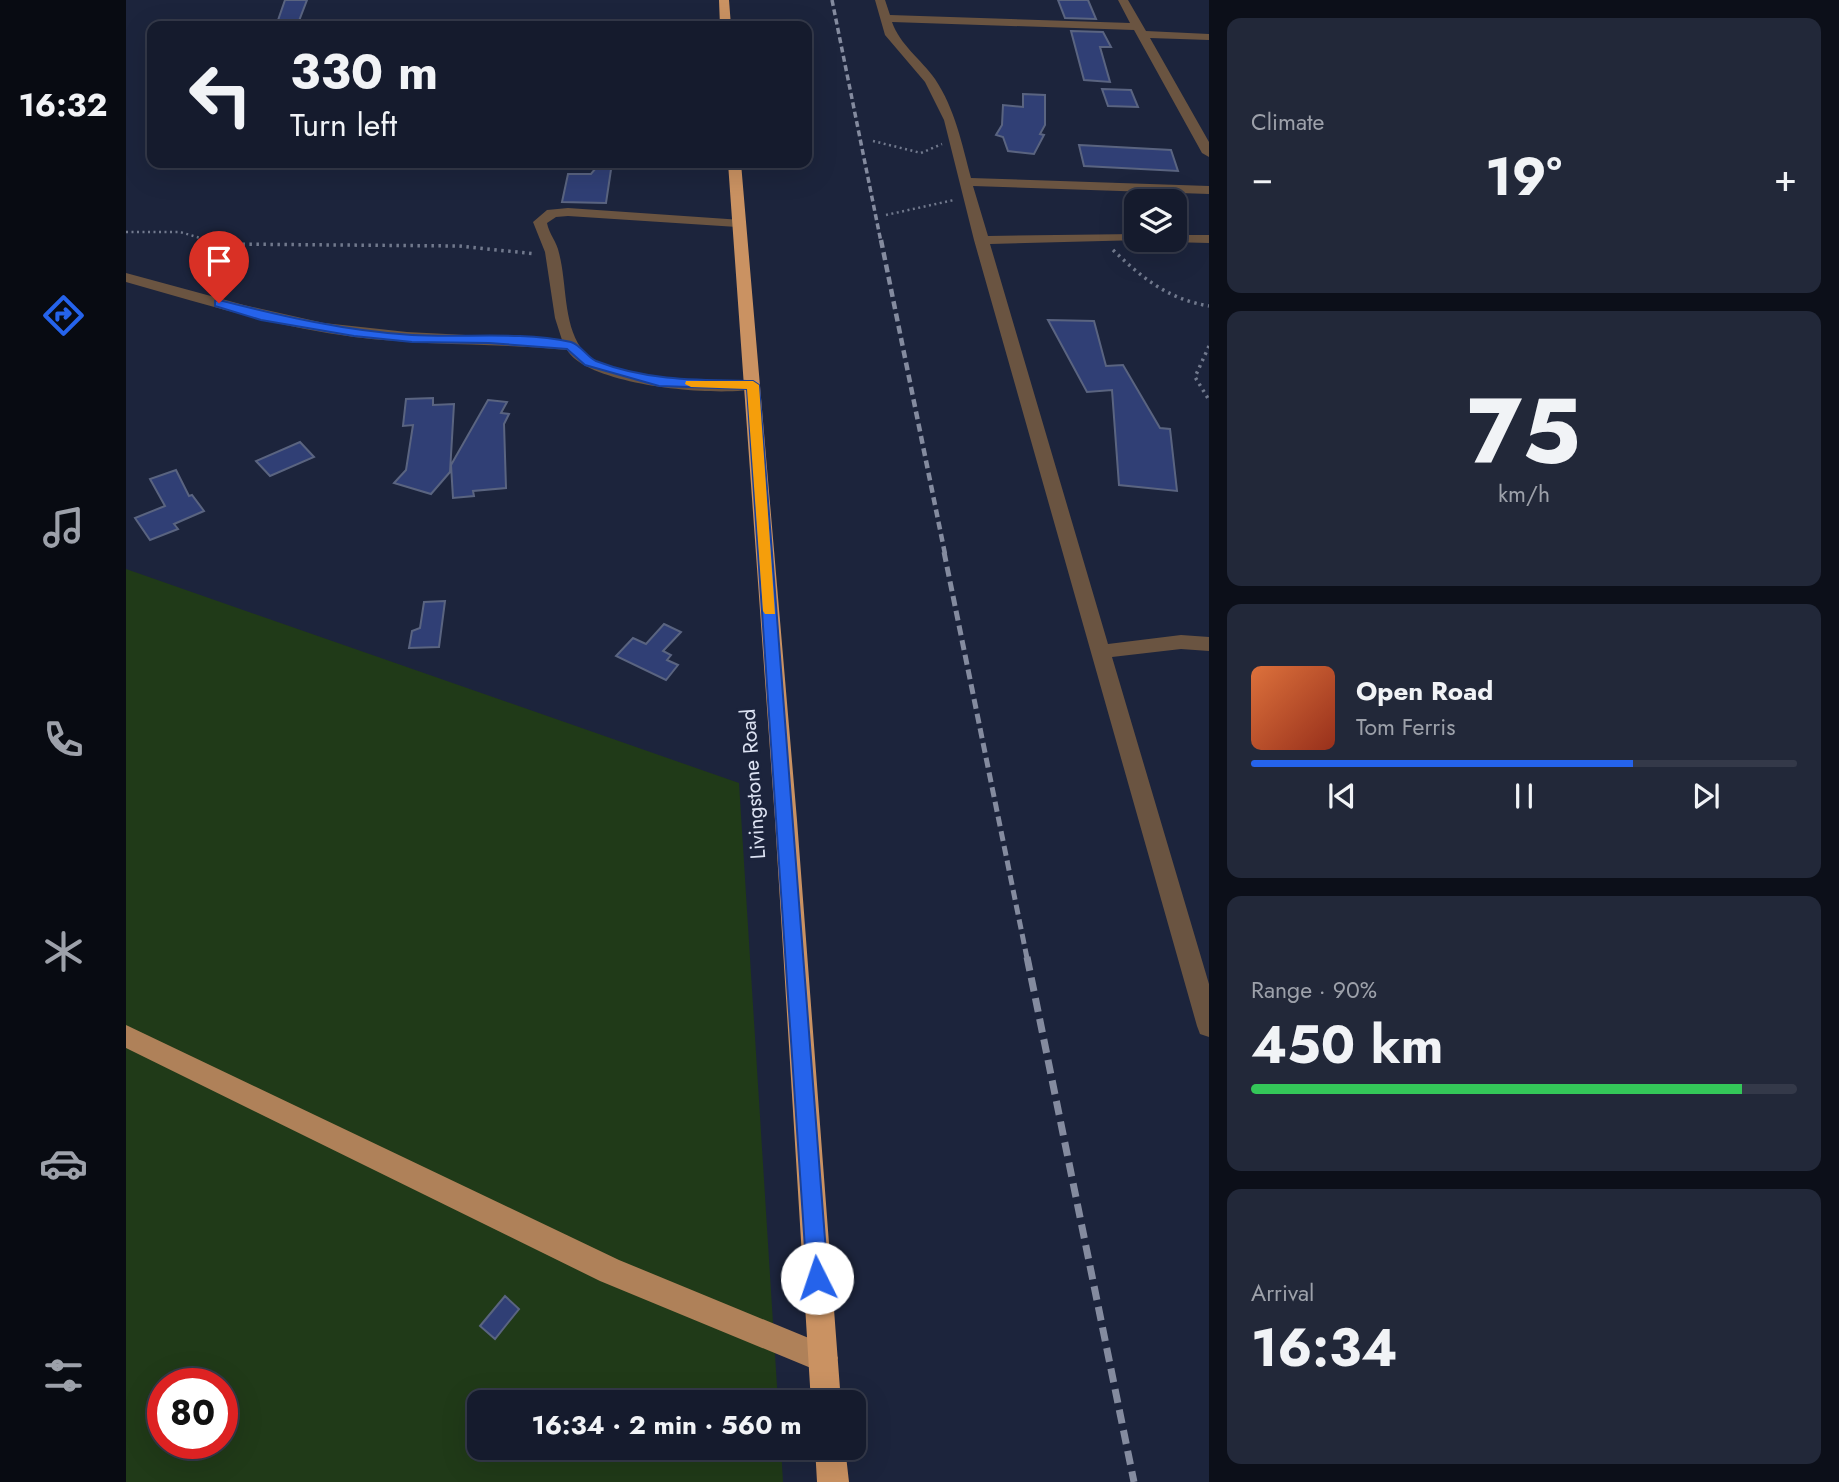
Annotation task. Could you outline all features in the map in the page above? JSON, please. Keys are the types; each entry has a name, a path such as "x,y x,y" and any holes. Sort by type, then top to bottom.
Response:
{"highway":[{"path":"724,0 726,21"},
{"name":"Livingstone Road","path":"734,168 753,385 826,1390"},
{"path":"831,1460 833,1482"}],"main road":[{"path":"126,1035 610,1271 823,1358"}],"street":[{"path":"880,0 891,35 930,81 950,120 981,240 1209,1026"},
{"path":"1123,0 1209,153"},
{"path":"886,19 1140,31 1209,37"},
{"path":"965,183 1209,190"},
{"path":"737,223 552,213 540,222 552,253 571,346 589,363 659,383 753,385"},
{"path":"981,240 1124,238"},
{"path":"1187,239 1209,239"},
{"path":"126,277 261,316 354,332 412,339 489,339 571,346"},
{"path":"1099,652 1181,642 1209,644"}],"path":[{"path":"873,141 921,153 945,143 965,183 886,215"},
{"path":"126,232 180,232 222,244 460,246 534,254 552,253"},
{"path":"1101,238 1152,286 1182,303 1209,306"},
{"path":"1209,346 1195,377 1209,400"}],"green space":[{"path":"126,569 739,783 777,1390 467,1390 467,1460 782,1460 783,1482 126,1482"}],"building":[{"path":"285,0 307,0 299,21 278,21"},
{"path":"1058,0 1088,0 1096,19 1065,18"},
{"path":"1071,31 1103,32 1111,47 1100,47 1110,82 1084,80"},
{"path":"1102,89 1131,90 1138,107 1108,106"},
{"path":"1023,94 1045,95 1045,125 1040,134 1044,135 1034,154 1008,151 1003,137 996,135 1002,125 1003,105 1023,107"},
{"path":"1079,145 1171,150 1178,171 1084,166"},
{"path":"596,168 611,168 606,203 562,202 568,174 591,174"},
{"path":"1048,320 1094,321 1106,366 1123,365 1160,428 1170,429 1177,491 1119,485 1112,390 1087,392"},
{"path":"433,398 433,405 454,404 450,472 431,494 394,483 406,470 413,425 403,426 406,399"},
{"path":"488,400 507,402 501,413 509,414 504,424 506,488 473,491 474,496 453,498 451,465"},
{"path":"300,442 314,457 270,476 256,461"},
{"path":"176,470 189,496 192,495 204,511 174,524 178,529 150,540 135,518 165,506 150,479"},
{"path":"445,601 439,647 409,648 412,631 420,628 424,602"},
{"path":"664,624 681,632 663,651 671,655 667,660 678,665 666,680 616,656 633,638 646,644"},
{"path":"505,1296 519,1309 495,1339 480,1326"}],"railway":[{"path":"832,0 881,242"},
{"path":"881,240 945,554"},
{"path":"944,552 1027,958"},
{"path":"1027,957 1134,1482"}],"slow traffic":[{"path":"691,384 753,385 770,611"}],"route":[{"path":"219,303 261,316 354,332 412,339 489,339 571,346 576,354 589,363 659,383 753,385 817,1278"}]}
